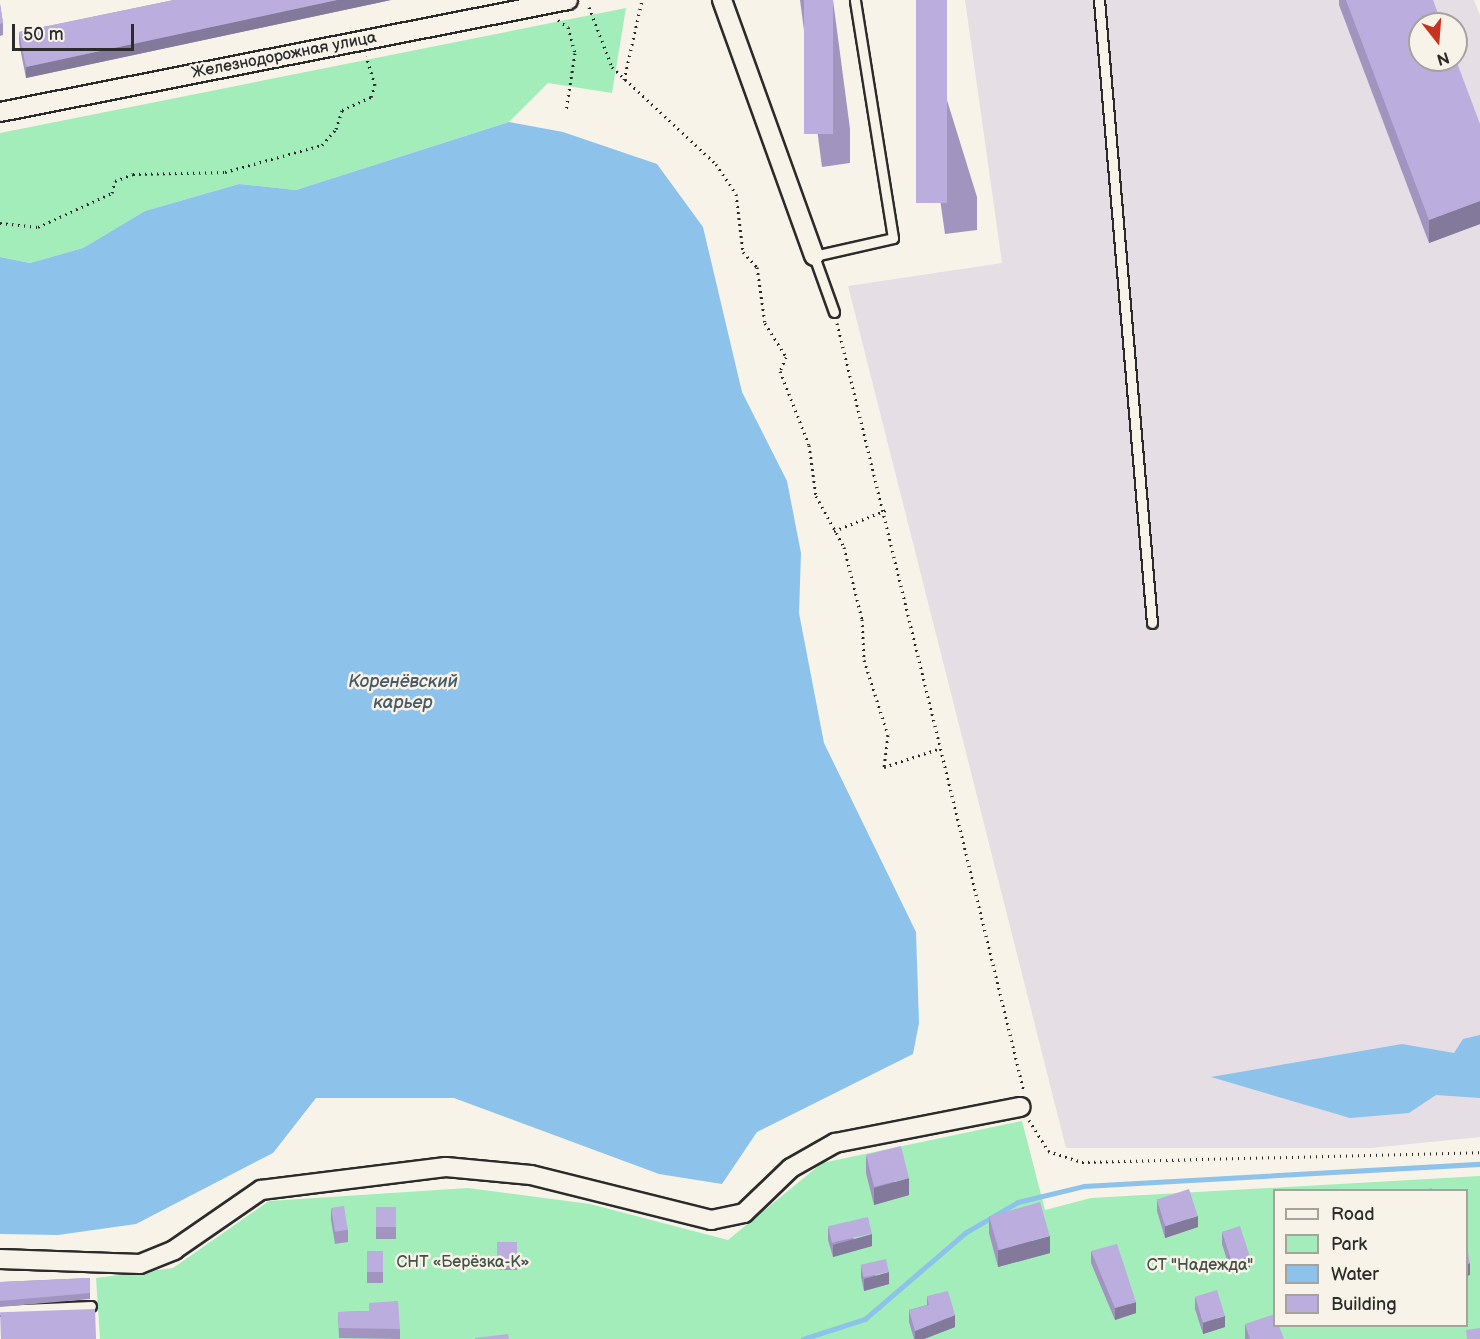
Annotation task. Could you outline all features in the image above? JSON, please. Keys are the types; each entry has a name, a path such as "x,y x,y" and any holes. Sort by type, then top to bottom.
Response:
{"street":[{"name":"Железнодорожная улица","path":"0,112 568,0"},
{"path":"722,0 814,256"},
{"path":"0,1258 140,1264 174,1250 261,1190 446,1167 531,1175 711,1220 744,1213 791,1168 835,1143 1021,1107"}],"lane":[{"path":"834,312 814,256 893,238 855,0"},
{"path":"1099,0 1152,623"},
{"path":"0,1310 91,1306"}],"path":[{"path":"624,80 642,0"},
{"path":"589,7 612,67 716,164 736,194 743,252 757,267 765,323 786,357 780,371 809,445 816,496 844,546 862,619 864,660 888,735 884,767 938,749"},
{"path":"552,15 568,27 575,52 566,111"},
{"path":"0,223 38,227 112,193 116,181 133,174 225,172 322,145 336,129 342,110 371,96 375,85 365,51"},
{"path":"834,312 886,510 938,749 1024,1092 1021,1107 1048,1151 1082,1162 1480,1152"},
{"path":"834,531 886,510"}],"shaded area":[{"path":"965,0 1474,0 1480,15 1480,1137 1371,1148 1066,1148 848,286 1002,263"}],"green space":[{"path":"626,8 612,93 548,83 509,122 296,190 239,184 145,211 83,248 30,263 0,257 0,133"},
{"name":"СНТ «Берёзка-К»","path":"1022,1121 1045,1210 1091,1198 1480,1176 1480,1339 100,1339 96,1278 173,1268 269,1201 468,1188 590,1204 728,1240 822,1163"}],"water":[{"name":"Коренёвский карьер","path":"509,122 563,132 657,164 703,227 742,392 787,481 801,553 799,613 824,743 916,932 919,1023 913,1054 757,1132 722,1184 659,1174 454,1098 316,1098 273,1153 136,1224 58,1235 0,1234 0,257 30,263 83,248 145,211 239,184 296,190"},
{"path":"1480,1035 1480,1098 1436,1095 1409,1113 1350,1118 1211,1077 1402,1044 1454,1053 1463,1039"}],"building":[{"path":"174,0 337,0 26,67 19,32"},
{"path":"804,0 833,0 833,134 804,134"},
{"path":"916,0 947,0 947,203 916,203"},
{"path":"1346,0 1433,0 1438,12 1408,12 1408,72 1460,72 1480,124 1480,201 1429,220"},
{"path":"0,4 3,23 0,24"},
{"path":"901,1146 909,1178 874,1187 866,1155"},
{"path":"1189,1189 1198,1216 1165,1226 1157,1200"},
{"path":"1040,1202 1050,1236 999,1250 989,1217"},
{"path":"344,1206 348,1230 335,1232 331,1208"},
{"path":"376,1207 396,1207 396,1227 376,1227"},
{"path":"868,1217 872,1234 832,1243 828,1226"},
{"path":"1240,1226 1250,1256 1232,1262 1222,1232"},
{"path":"497,1242 517,1242 517,1259 497,1259"},
{"path":"1117,1244 1136,1302 1115,1308 1091,1251"},
{"path":"367,1251 383,1251 383,1272 367,1272"},
{"path":"886,1259 889,1272 864,1278 861,1265"},
{"path":"90,1278 90,1293 0,1301 0,1282"},
{"path":"1217,1290 1225,1316 1203,1323 1195,1297"},
{"path":"948,1291 955,1315 915,1331 909,1310 929,1305 927,1296"},
{"path":"398,1301 400,1329 339,1328 338,1312 369,1311 369,1303"},
{"path":"95,1309 96,1339 1,1339 0,1312"},
{"path":"1273,1315 1273,1327 1279,1327 1284,1339 1250,1339 1245,1324"},
{"path":"1480,1328 1480,1339 1467,1339 1466,1330"},
{"path":"508,1334 509,1339 475,1339 475,1338"}],"waterway":[{"path":"803,1339 865,1319 965,1233 1018,1202 1084,1186 1480,1164"}],"park label":[{"name":"СТ \"Надежда\"","path":"1200,1266"}]}
